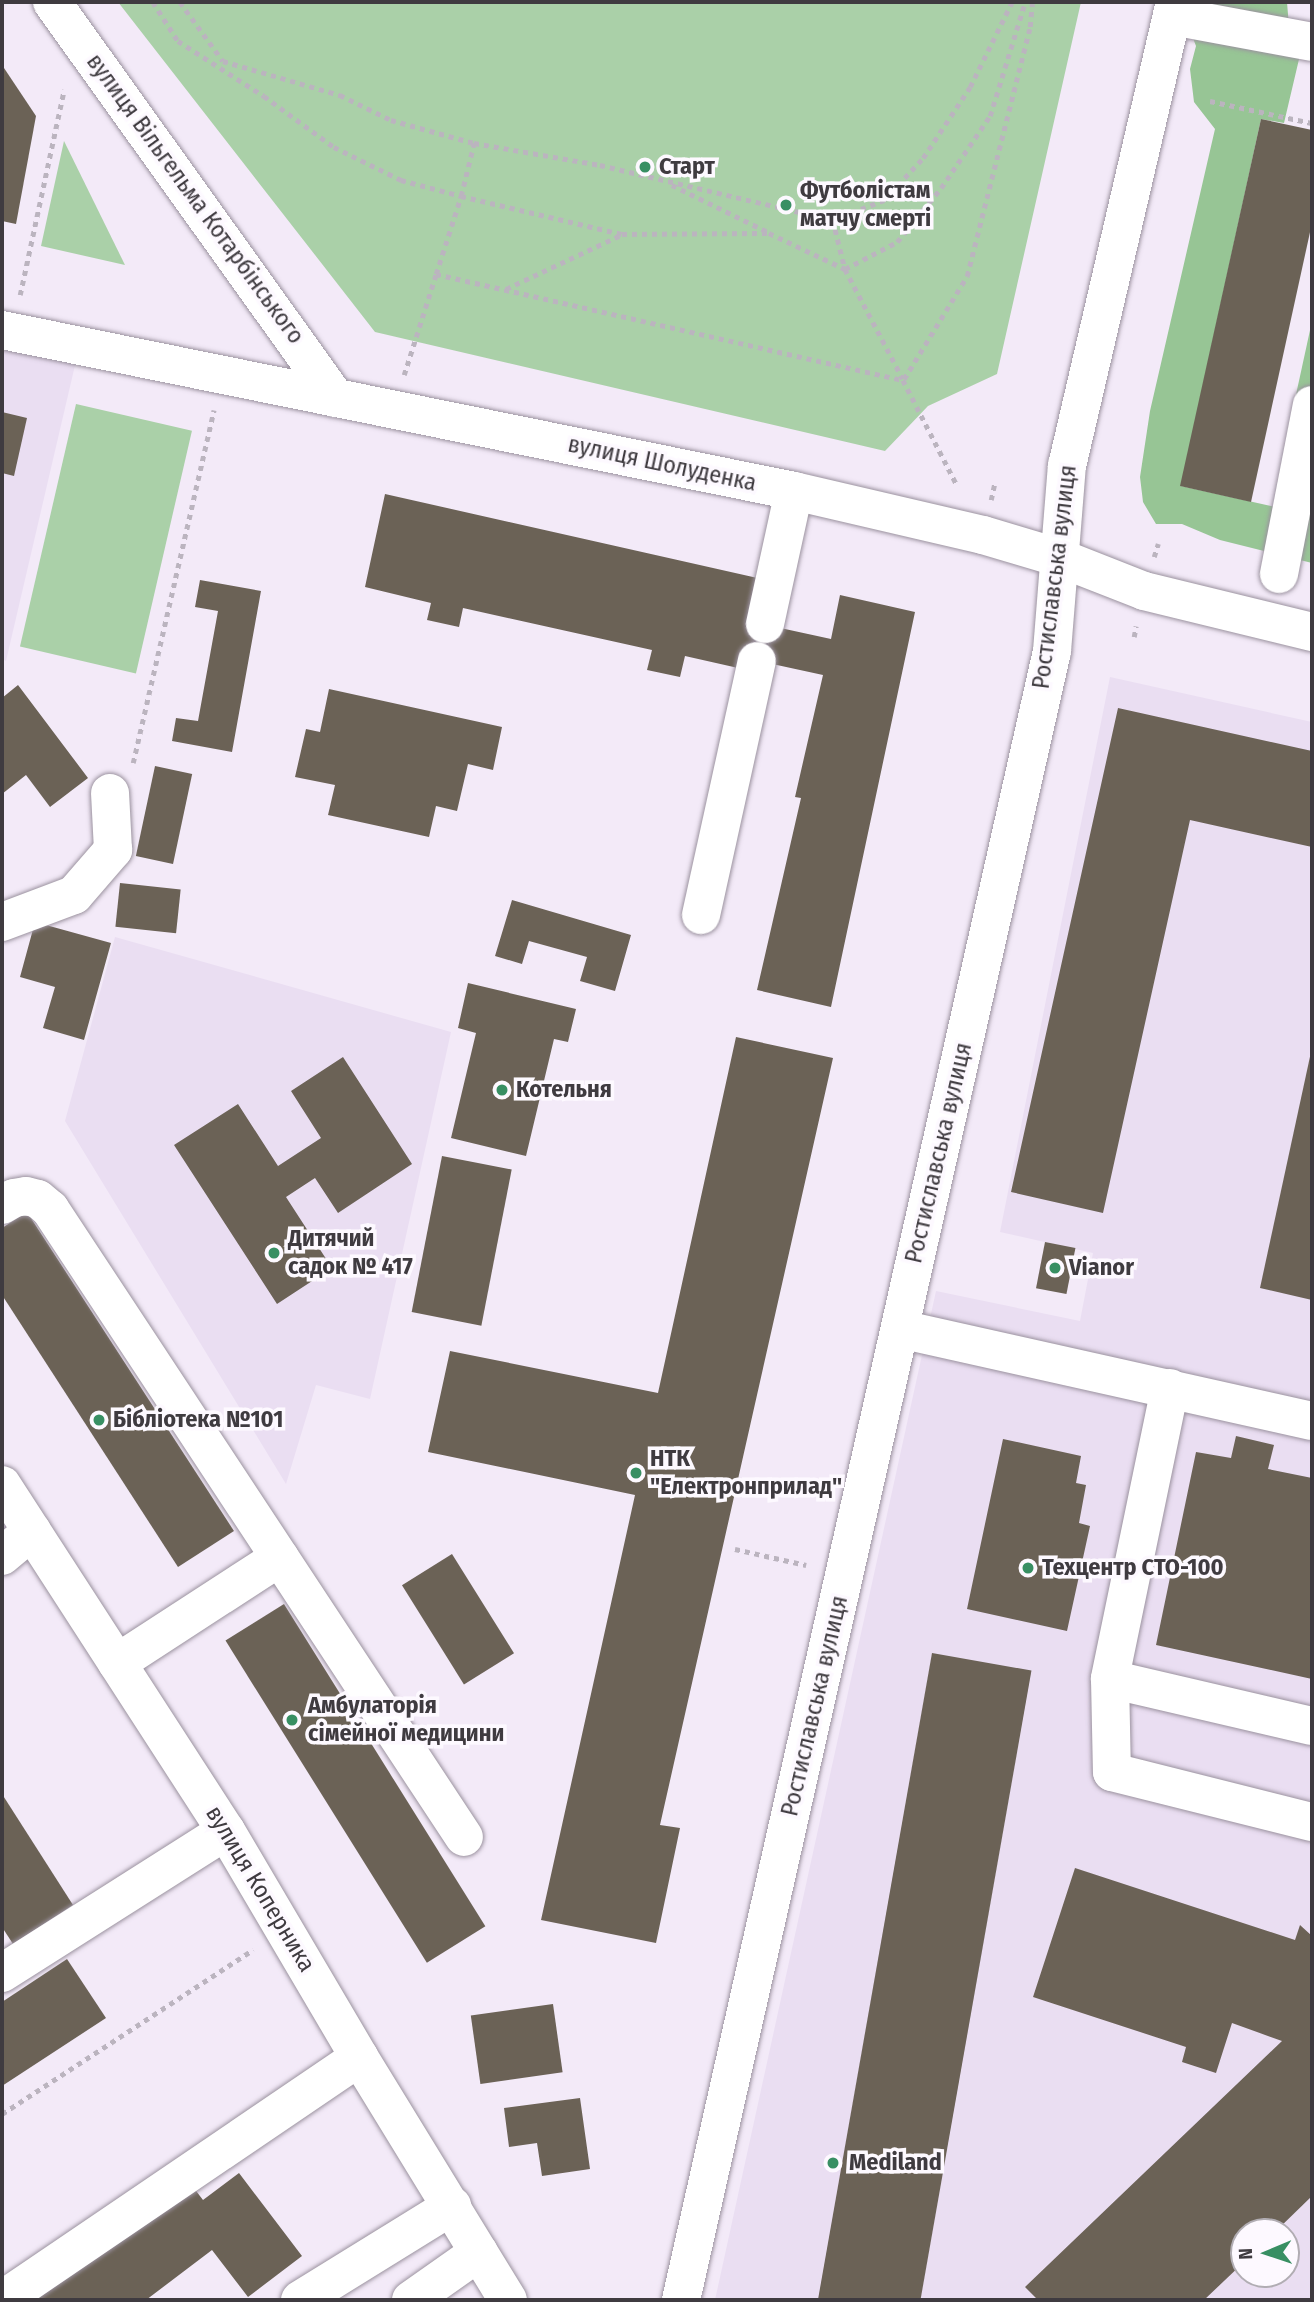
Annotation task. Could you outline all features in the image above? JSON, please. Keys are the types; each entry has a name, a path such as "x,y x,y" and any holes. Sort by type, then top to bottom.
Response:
{"street":[{"name":"вулиця Вільгельма Котарбінського","path":"52,2 336,398"},
{"path":"1173,9 1312,42"},
{"name":"Ростиславська вулиця","path":"681,2300 1052,651 1067,466 1173,9"},
{"name":"вулиця Шолуденка","path":"2,330 794,491 984,535 1060,558 1144,591 1312,632"},
{"path":"1279,574 1312,405"},
{"path":"701,915 794,491"},
{"path":"2,922 74,895 113,850 121,781"},
{"path":"2,1205 14,1198 26,1196 50,1209 464,1836"},
{"path":"900,1329 1312,1421"},
{"path":"1170,1388 1110,1679 1112,1772 1311,1822"},
{"name":"вулиця Коперника","path":"2,1485 226,1831 359,2057 508,2300"},
{"path":"2,1556 32,1531"},
{"path":"117,1663 280,1557"},
{"path":"1110,1679 1312,1726"},
{"path":"4,1966 226,1831"},
{"path":"2,2300 359,2057"},
{"path":"300,2300 452,2206"},
{"path":"411,2300 479,2252"}],"path":[{"path":"153,2 178,41 264,96 334,148 401,180 622,234 769,233"},
{"path":"180,2 223,61 340,95 391,120 474,143 600,165 833,220 884,200 923,158 970,87 1012,2"},
{"path":"845,269 897,242 941,188 990,117 1025,2"},
{"path":"903,380 967,276 1030,27 1032,2"},
{"path":"20,296 64,90"},
{"path":"1210,101 1312,123"},
{"path":"404,376 461,196 474,143"},
{"path":"665,182 845,269"},
{"path":"833,220 845,269 957,485"},
{"path":"504,290 622,234"},
{"path":"436,274 903,380"},
{"path":"121,781 215,402"},
{"path":"735,1549 806,1565"},
{"path":"2,2114 255,1949"}],"shaded area":[{"path":"2,345 76,361 6,661 2,659"},
{"path":"1110,677 1312,722 1312,2300 715,2300 936,1291 1080,1321 1093,1253 1000,1232"},
{"name":"Дитячий садок № 417","path":"115,937 451,1032 370,1399 316,1385 286,1484 65,1121"}],"green space":[{"name":"Старт","path":"118,2 1081,2 997,374 928,406 885,451 375,332"},
{"path":"1193,2 1287,2 1289,27 1300,55 1284,123 1261,119 1181,486 1280,508 1312,474 1312,563 1220,540 1182,524 1156,524 1143,502 1140,477 1150,411 1215,129 1194,102 1190,69 1196,46 1191,33"},
{"path":"64,141 125,265 41,246"},
{"path":"1312,321 1312,441 1287,436"},
{"path":"76,404 192,431 136,673 20,647"}],"building":[{"path":"2,65 36,116 16,224 2,221"},
{"path":"1261,119 1312,130 1312,223 1251,502 1180,486"},
{"path":"2,412 27,418 14,476 2,473"},
{"path":"385,494 766,580 757,623 831,639 840,595 915,612 831,1007 757,990 801,798 795,797 823,675 749,659 747,670 685,656 680,677 647,670 652,650 463,608 459,627 427,620 431,603 365,587"},
{"path":"200,580 261,591 232,752 172,741 176,718 198,721 218,611 195,607"},
{"path":"18,685 88,778 50,807 26,775 2,794 2,698"},
{"path":"329,689 502,727 493,770 468,764 457,811 436,806 429,837 328,815 335,785 295,777 306,729 320,732"},
{"path":"1118,708 1312,751 1312,847 1190,820 1103,1213 1011,1192"},
{"path":"155,766 192,774 173,864 136,856"},
{"path":"120,883 181,889 176,933 115,927"},
{"path":"512,900 631,935 615,991 580,981 587,957 529,941 522,964 495,956"},
{"path":"35,922 111,943 84,1040 43,1028 55,987 20,977"},
{"name":"Котельня","path":"468,983 576,1009 568,1042 554,1039 526,1156 451,1138 476,1033 458,1028"},
{"name":"НТК \"Електронприлад\"","path":"736,1037 833,1058 660,1825 680,1828 656,1943 541,1920 635,1495 428,1452 450,1351 658,1393"},
{"path":"1312,1052 1312,1300 1260,1288"},
{"path":"343,1057 412,1164 338,1213 315,1178 286,1197 332,1268 277,1304 174,1145 238,1104 278,1166 321,1138 291,1091"},
{"path":"442,1156 512,1170 481,1326 412,1312"},
{"path":"27,1212 234,1531 178,1567 2,1295 2,1228"},
{"name":"Vianor","path":"1045,1242 1075,1248 1066,1294 1036,1288"},
{"path":"1236,1436 1274,1445 1268,1469 1312,1478 1312,1679 1156,1645 1196,1452 1231,1458"},
{"name":"Техцентр СТО-100","path":"1003,1439 1081,1456 1076,1483 1086,1485 1079,1523 1090,1526 1067,1631 967,1609"},
{"path":"452,1554 514,1653 464,1684 402,1585"},
{"path":"284,1604 485,1926 427,1963 225,1641"},
{"path":"932,1653 1031,1671 920,2300 818,2300"},
{"path":"2,1794 73,1905 13,1944 2,1927"},
{"path":"1075,1868 1295,1940 1300,1925 1312,1936 1312,2196 1289,2218 1230,2218 1230,2275 1204,2300 1038,2300 1025,2287 1282,2041 1232,2023 1216,2073 1182,2062 1186,2047 1033,1997"},
{"path":"67,1959 106,2018 2,2086 2,2002"},
{"path":"553,2004 563,2072 480,2084 471,2016"},
{"path":"580,2098 590,2169 542,2176 537,2143 509,2147 504,2108"},
{"path":"239,2173 302,2256 248,2297 212,2250 146,2300 36,2300 190,2183 203,2200"}],"place":[{"name":"Старт","path":"645,167"},
{"name":"Футболістам матчу смерті","path":"786,205"},
{"name":"Котельня","path":"502,1090"},
{"name":"Дитячий садок № 417","path":"274,1253"},
{"name":"Vianor","path":"1055,1268"},
{"name":"Бібліотека №101","path":"99,1420"},
{"name":"НТК \"Електронприлад\"","path":"636,1473"},
{"name":"Техцентр СТО-100","path":"1028,1568"},
{"name":"Амбулаторія сімейної медицини","path":"292,1720"},
{"name":"Mediland","path":"833,2163"}]}
